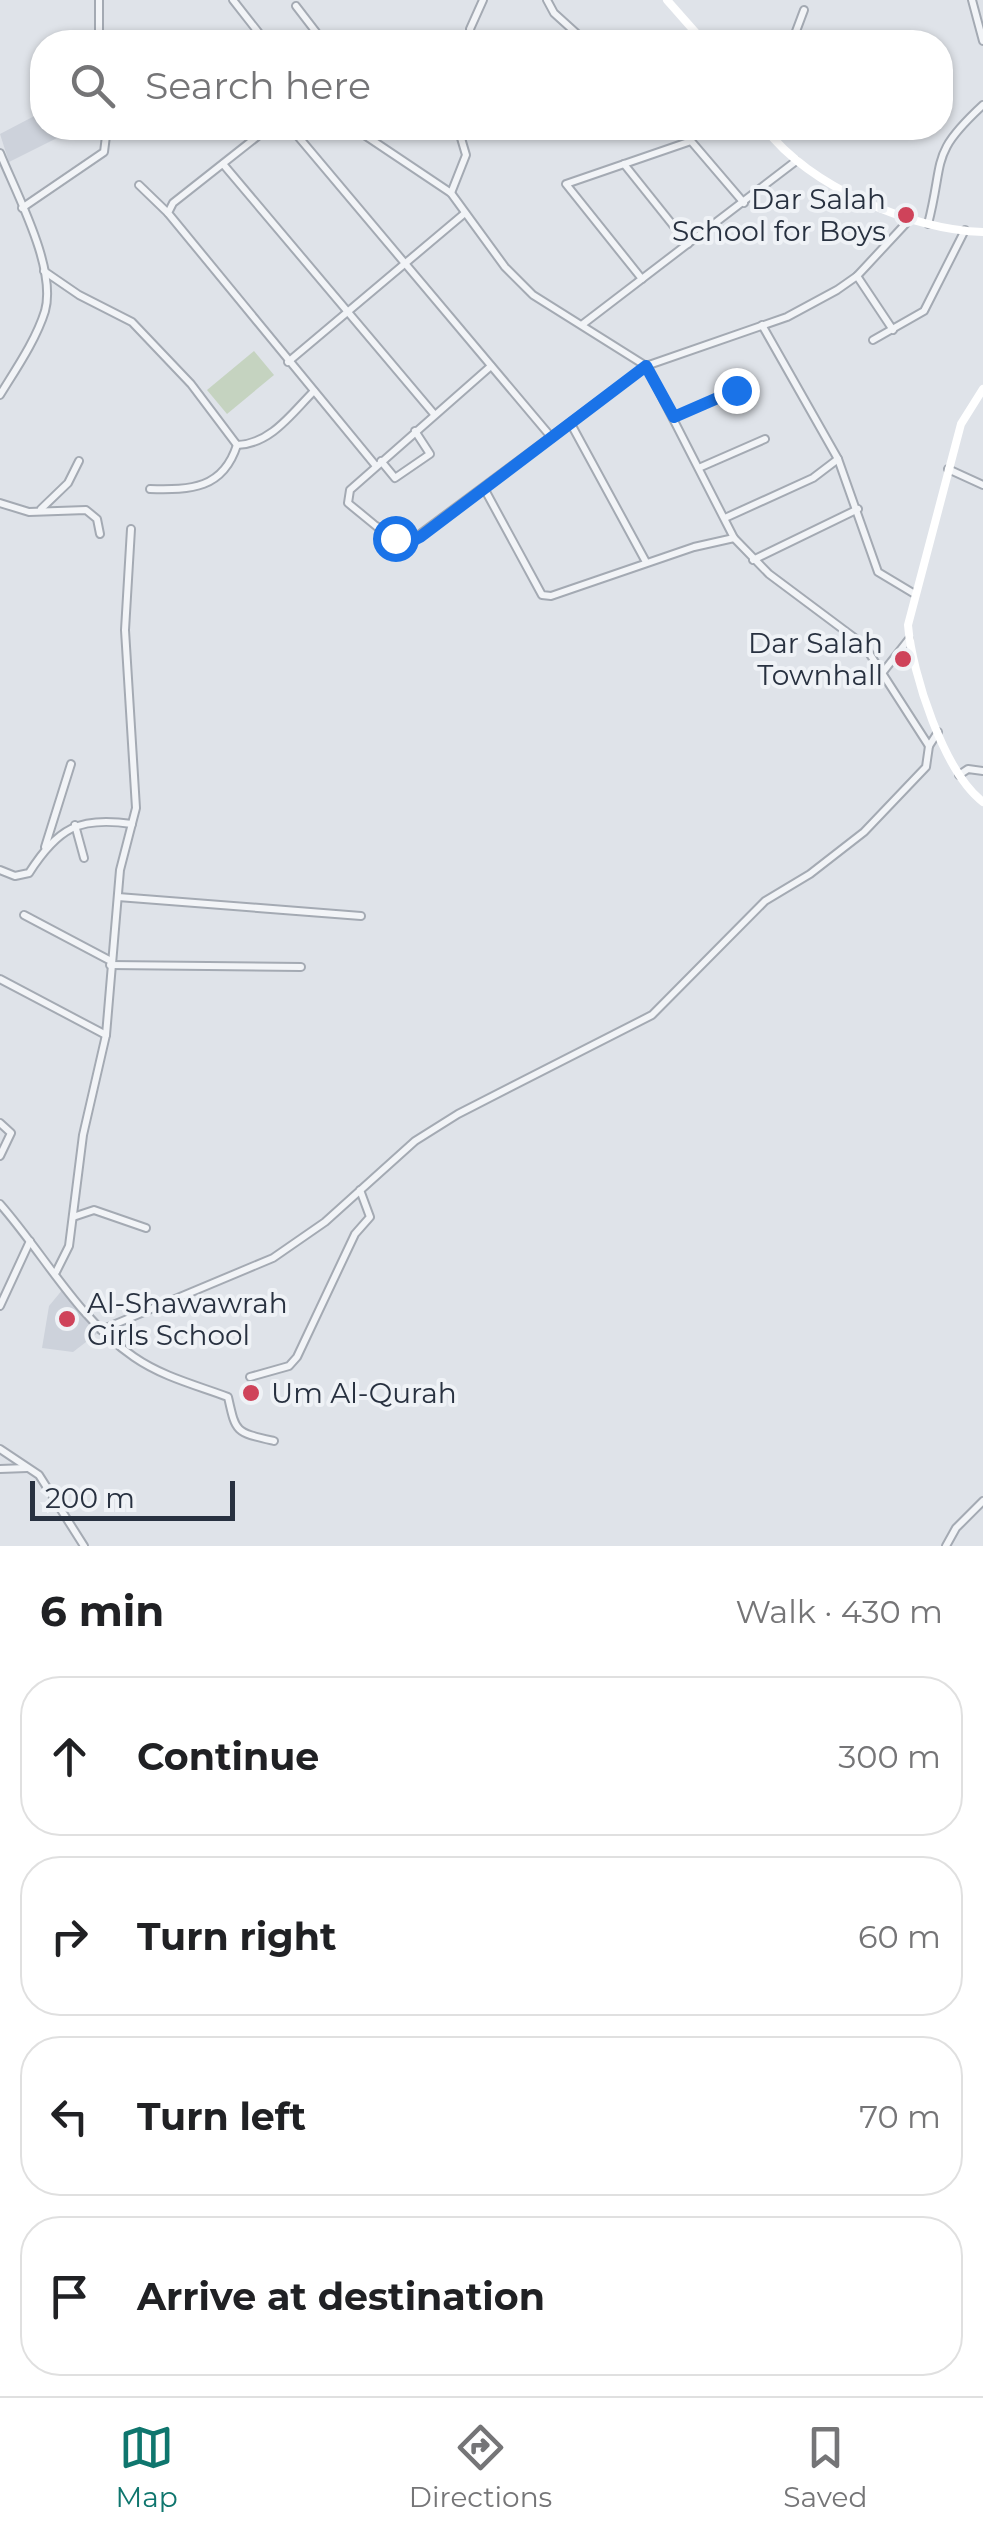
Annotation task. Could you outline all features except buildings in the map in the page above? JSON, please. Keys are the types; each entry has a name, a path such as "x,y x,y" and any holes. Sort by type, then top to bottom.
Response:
{"street":[{"path":"99,0 99,30"},
{"path":"234,0 257,30"},
{"path":"470,30 483,0"},
{"path":"547,0 554,14 572,30"},
{"path":"667,0 693,30"},
{"path":"983,2 973,3 983,41"},
{"path":"296,6 314,30"},
{"path":"796,30 804,10"},
{"path":"953,137 983,105"},
{"path":"22,208 104,152 106,140"},
{"path":"168,213 172,203 252,140"},
{"path":"301,140 552,438"},
{"path":"372,140 450,192 519,284 646,366 734,538 754,560 849,630 882,672 929,746"},
{"path":"450,192 466,155 462,140"},
{"path":"777,140 820,178 928,224 983,232"},
{"path":"928,224 940,180 937,162 950,140"},
{"path":"642,279 566,184 691,141 744,203"},
{"path":"0,153 44,271 45,311 0,395"},
{"path":"582,324 796,160"},
{"path":"223,164 434,414"},
{"path":"624,164 688,244"},
{"path":"139,185 168,213 288,362 394,478 430,454 416,431"},
{"path":"288,362 465,214"},
{"path":"491,366 350,490 348,503 376,526 408,543 486,490 646,366 816,302 856,276 911,218"},
{"path":"873,340 924,311 964,230"},
{"path":"44,271 79,296 132,322 191,384 237,445"},
{"path":"856,276 893,330"},
{"path":"762,325 838,458 878,572 912,594"},
{"path":"983,389 960,424 912,594 909,639 958,775 964,788 983,802"},
{"path":"150,489 195,490 226,470 237,445 273,432 314,390"},
{"path":"674,417 736,390"},
{"path":"571,424 646,562"},
{"path":"700,468 765,439"},
{"path":"725,518 813,478 838,458"},
{"path":"40,510 68,483 79,461"},
{"path":"947,468 983,485"},
{"path":"486,490 542,594 551,596 646,562 734,538"},
{"path":"0,504 92,512 100,534"},
{"path":"754,560 858,509"},
{"path":"56,1272 66,1256 83,1135 106,1035 109,962 132,824 137,772 125,630 131,529"},
{"path":"882,672 909,639"},
{"path":"101,1330 273,1258 325,1222 415,1141 458,1114 652,1015 766,901 810,874 864,832 926,767 929,746 939,730"},
{"path":"0,870 15,876 29,872 46,847 71,764"},
{"path":"958,775 968,769 983,771"},
{"path":"46,847 75,825 110,821 132,824"},
{"path":"75,825 84,858"},
{"path":"118,898 361,916"},
{"path":"24,915 109,962 301,967"},
{"path":"0,979 106,1035"},
{"path":"0,1124 11,1134 0,1156"},
{"path":"250,1377 289,1366 297,1357 355,1234 370,1217 360,1190"},
{"path":"0,1204 101,1330 137,1360 195,1389 228,1397 228,1415 240,1429 274,1441"},
{"path":"73,1217 94,1210 146,1228"},
{"path":"0,1306 30,1240"},
{"path":"0,1449 39,1475 84,1546"},
{"path":"0,1468 29,1468"},
{"path":"946,1546 956,1528 983,1501"}],"shaded area":[{"path":"30,118 30,140 53,140 9,162 0,134"},
{"name":"Al-Shawawrah Girls School","path":"63,1289 99,1332 73,1352 42,1348 49,1306"}],"green space":[{"path":"254,351 274,375 227,414 207,390"}],"place":[{"name":"Dar Salah School for Boys","path":"906,215"},
{"name":"Dar Salah Townhall","path":"903,659"},
{"name":"Al-Shawawrah Girls School","path":"67,1319"},
{"name":"Um Al-Qurah","path":"251,1393"}],"route":[{"path":"395,538 408,543 420,537 646,366 674,417 736,390"}]}
